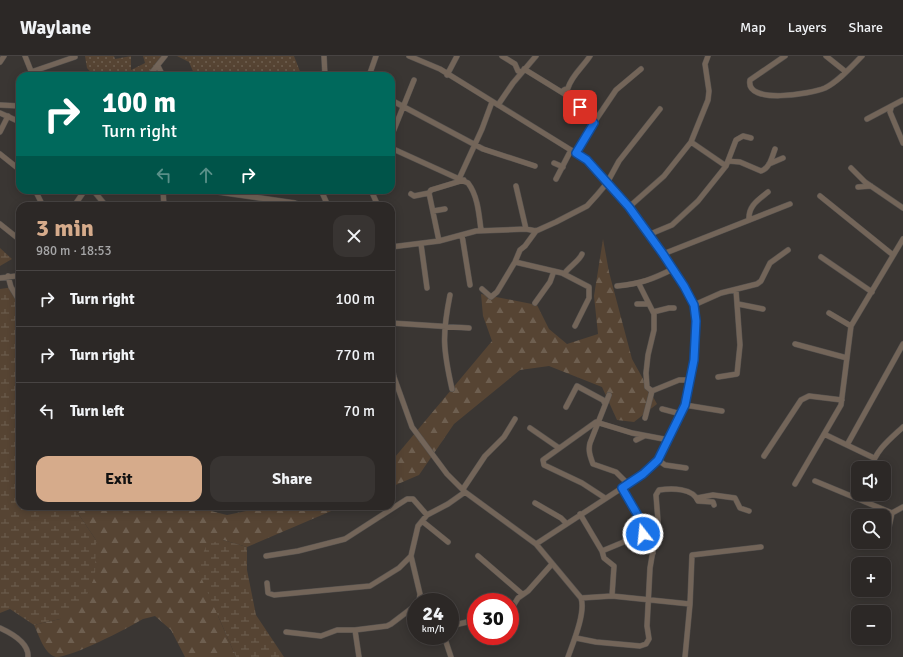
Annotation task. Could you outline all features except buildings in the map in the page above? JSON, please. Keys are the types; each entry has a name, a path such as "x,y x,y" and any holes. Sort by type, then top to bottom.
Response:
{"street":[{"path":"0,62 4,56"},
{"path":"26,56 31,72"},
{"path":"153,72 165,56"},
{"path":"324,56 325,72"},
{"path":"370,72 376,56"},
{"path":"409,56 447,74 587,160 629,207 673,269 694,305 697,336 691,380 685,405 658,460 628,484 566,523 536,544"},
{"path":"447,74 457,56"},
{"path":"502,56 515,64 518,71 523,70 563,93 580,107 594,123"},
{"path":"498,105 523,70 536,56"},
{"path":"563,93 564,90 568,88 574,74 582,68 590,56"},
{"path":"629,207 664,176 691,142 708,100 709,91 705,64 708,56"},
{"path":"785,56 750,80 749,87 751,90 762,94 779,96 805,94 826,87 846,72 862,56"},
{"path":"826,56 846,72"},
{"path":"37,72 75,57"},
{"path":"158,66 161,72"},
{"path":"556,179 616,90 641,69"},
{"path":"395,127 414,80"},
{"path":"867,119 891,108 903,100"},
{"path":"395,102 483,149 535,166"},
{"path":"462,180 474,143 482,129 492,102"},
{"path":"0,105 16,106"},
{"path":"891,108 890,112 903,143"},
{"path":"482,290 488,296 493,296 515,262 520,250 526,246 536,231 587,206 607,182 619,160 660,109"},
{"path":"0,113 16,120"},
{"path":"0,132 8,116"},
{"path":"648,235 672,225 698,201 727,163 736,140 743,136 751,138"},
{"path":"691,142 727,163 740,162 761,171 769,164 783,158"},
{"path":"769,164 775,149"},
{"path":"395,150 462,180 472,188 477,204 481,230"},
{"path":"0,154 16,167"},
{"path":"554,163 563,167"},
{"path":"851,168 872,186 903,208"},
{"path":"411,194 414,196 429,194 431,190 462,180"},
{"path":"516,186 526,229"},
{"path":"858,187 872,186"},
{"path":"749,220 748,215 753,204 768,192"},
{"path":"96,194 103,202"},
{"path":"232,194 288,202"},
{"path":"429,194 439,241"},
{"path":"820,196 893,255"},
{"path":"663,254 790,204"},
{"path":"433,211 445,209"},
{"path":"0,224 16,237"},
{"path":"395,247 439,241 481,230 526,229 536,231"},
{"path":"462,235 470,285"},
{"path":"795,484 842,400 851,326 903,239"},
{"path":"421,244 427,288"},
{"path":"694,305 721,294 761,281 770,263 788,250"},
{"path":"564,274 570,265 581,257 582,254"},
{"path":"821,257 872,292"},
{"path":"515,262 564,274 589,287 589,298 575,326"},
{"path":"617,286 639,284 673,269"},
{"path":"535,303 550,282 554,271"},
{"path":"8,276 11,287 16,295"},
{"path":"0,278 16,276"},
{"path":"639,284 653,312 654,330 648,355 646,374 647,387 652,391"},
{"path":"718,377 737,374 740,346 736,290"},
{"path":"450,295 444,327 445,359 452,389"},
{"path":"637,304 648,304"},
{"path":"738,304 763,309"},
{"path":"653,312 674,308"},
{"path":"829,313 851,326"},
{"path":"395,323 469,328"},
{"path":"795,344 847,358"},
{"path":"847,445 903,345"},
{"path":"652,391 679,380 691,380"},
{"path":"395,385 412,427 447,474 464,491 536,544 581,598 583,606 576,638 568,657"},
{"path":"566,407 577,386 603,400 605,404"},
{"path":"645,418 652,391"},
{"path":"609,395 589,449 593,464 616,472 628,484"},
{"path":"764,456 801,400 809,396 842,400"},
{"path":"685,405 722,411"},
{"path":"662,409 681,414"},
{"path":"420,593 411,556 415,533 427,515 448,504 464,491 485,456 504,437 515,419"},
{"path":"605,498 582,483 544,465 543,460 592,424 599,422 644,436 669,440"},
{"path":"530,428 559,448"},
{"path":"873,461 883,445 903,428"},
{"path":"824,434 874,458"},
{"path":"636,440 644,436"},
{"path":"658,460 665,465 686,468"},
{"path":"815,481 851,493"},
{"path":"576,638 612,644 640,646 644,645 650,637 647,630 648,600 656,530 645,526 622,488"},
{"path":"645,526 658,521 656,495 659,490 668,488 690,492 697,498 698,502 713,502 714,506"},
{"path":"697,498 713,495 735,498 740,508 749,511"},
{"path":"395,506 407,498 413,499 427,515"},
{"path":"870,501 892,513"},
{"path":"535,503 556,514 566,523"},
{"path":"891,518 892,513 903,507"},
{"path":"266,556 298,551 345,539 389,510"},
{"path":"580,514 602,551 606,561 614,566 612,596"},
{"path":"422,521 448,542"},
{"path":"645,526 643,534 653,553"},
{"path":"602,551 643,534"},
{"path":"685,657 690,604 692,555 761,547"},
{"path":"267,583 268,593 274,595 370,586 399,568 411,556"},
{"path":"478,556 522,594"},
{"path":"519,598 522,594 528,591 552,564"},
{"path":"581,598 612,596 690,604"},
{"path":"286,632 320,636 337,630 355,630 391,624 407,612"},
{"path":"0,628 19,640 26,648 28,657"},
{"path":"355,630 359,657"},
{"path":"447,645 451,657"}],"green space":[{"path":"85,56 114,56 115,59 131,56 131,70 145,63 143,56 168,56 150,72 90,72 87,68"},
{"path":"177,56 294,56 300,72 193,72 189,62"},
{"path":"603,239 609,272 632,359 657,404 634,422 617,420 602,387 549,366 520,370 454,424 419,475 395,485 395,457 492,341 483,316 481,294 537,305 549,329 567,344 598,334 594,296"},
{"path":"0,248 12,259 0,266"},
{"path":"16,287 16,510 76,510 96,540 95,576 83,604 60,619 34,625 10,609 0,613 0,289"},
{"path":"76,510 207,510 227,515 251,510 334,510 247,547 223,540 218,616 236,657 185,657 171,630 155,616 143,619 87,648 64,656 56,657 48,652 34,625 60,619 96,540"},
{"path":"223,540 247,547 247,570 256,615 284,657 236,657 197,568 207,544"}],"route":[{"path":"580,107 594,123 576,153 587,160 629,207 673,269 694,305 697,336 691,380 685,405 658,460 643,474 622,488 644,526 645,532 643,534"}]}
